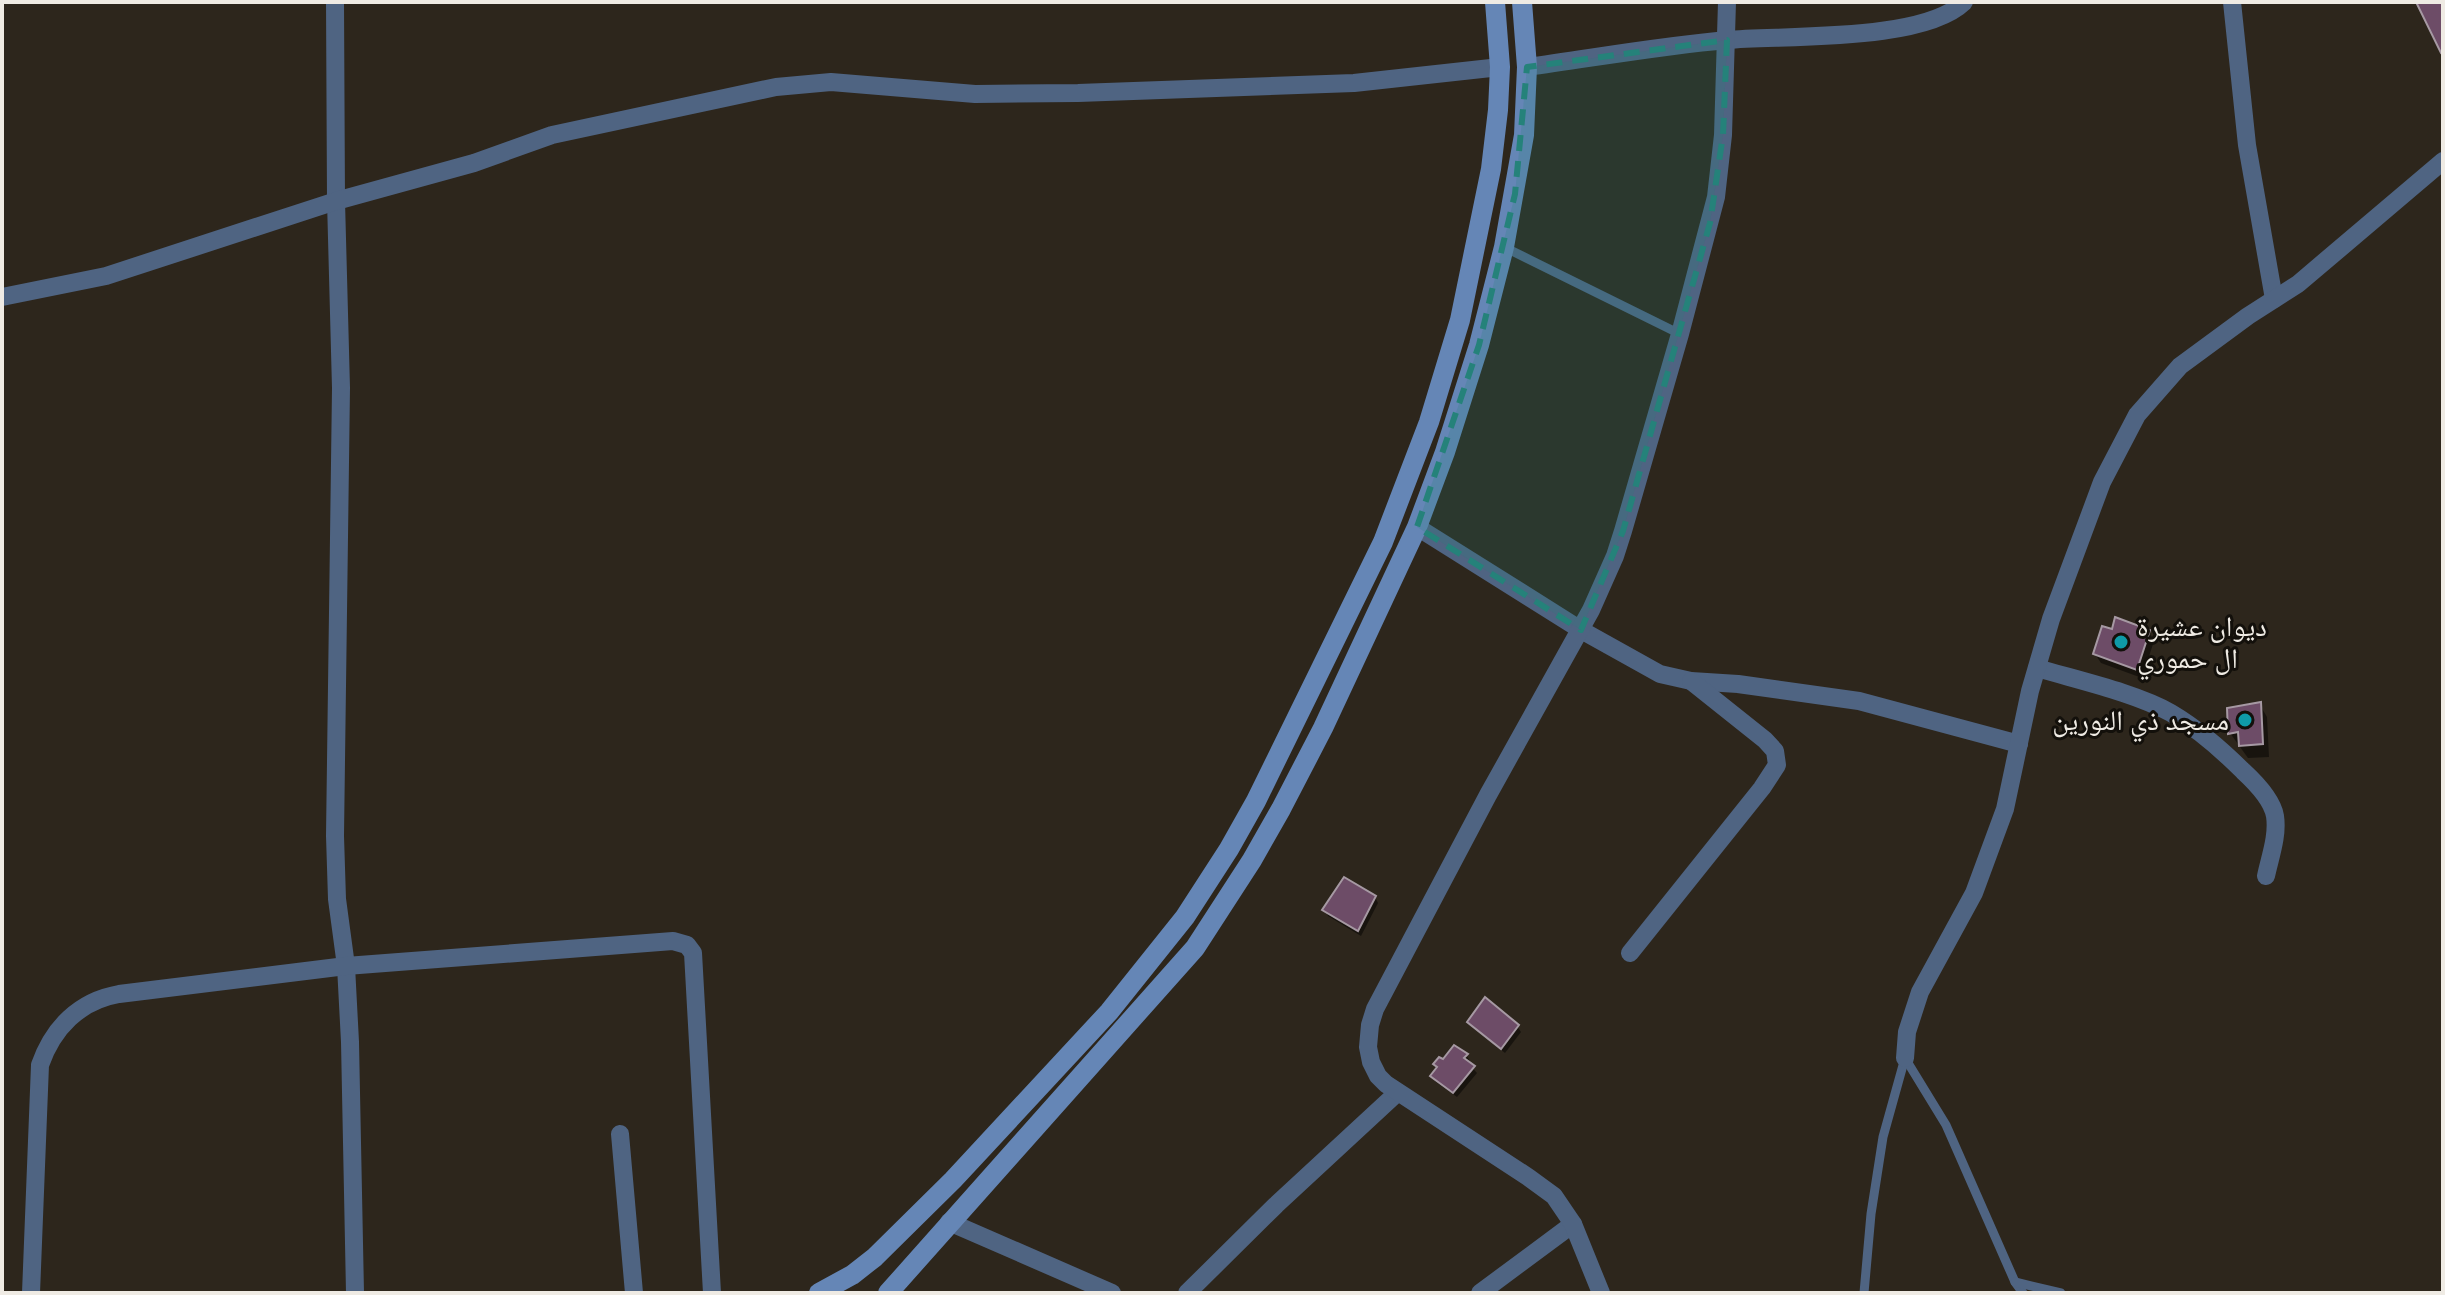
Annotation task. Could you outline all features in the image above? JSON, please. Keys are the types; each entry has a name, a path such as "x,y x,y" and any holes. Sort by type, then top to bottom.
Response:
{"main road":[{"path":"819,1293 852,1275 875,1257 953,1180 1109,1012 1185,917 1256,801 1383,542 1429,422 1460,320 1491,169 1498,110 1500,67 1495,2"},
{"path":"888,1293 1174,974 1215,920 1288,796 1369,633 1417,527 1445,452 1479,345 1504,247 1524,135 1527,67 1522,2"}],"street":[{"path":"335,2 341,403 335,836 337,899 346,966 355,1293"},
{"path":"1601,1293 1573,1224 1562,1206 1544,1188 1397,1093 1378,1076 1368,1047 1370,1025 1375,1009 1481,808 1581,630 1615,556 1680,334 1718,186 1723,135 1727,2"},
{"path":"1527,67 1727,40 1899,28 1930,22 1964,2"},
{"path":"2232,2 2247,145 2274,299"},
{"path":"2,297 106,276 336,201 474,163 552,135 805,83 853,83 975,94 1078,93 1354,83 1500,67"},
{"path":"1905,1058 1907,1032 1920,992 1974,893 1992,849 2005,809 2051,619 2102,482 2137,415 2180,366 2298,284 2443,161"},
{"path":"1417,527 1581,630 1660,674 1691,681 1738,684 1859,701 2019,744"},
{"path":"2037,668 2147,702 2169,712 2229,756 2257,784 2275,813 2275,834 2266,876"},
{"path":"1630,953 1753,800 1777,765 1775,751 1765,740 1691,681"},
{"path":"31,1293 40,1065 47,1045 77,1010 103,997 346,966 673,941 687,945 693,953 712,1293"},
{"path":"1187,1293 1397,1093"},
{"path":"620,1134 634,1293"},
{"path":"949,1222 1112,1293"},
{"path":"1480,1293 1573,1224"},
{"path":"1062,1293 1063,1272"}],"lane":[{"path":"1504,247 1680,334"},
{"path":"1905,1058 1946,1125 2015,1282 2023,1293"},
{"path":"1864,1293 1871,1214 1883,1137 1905,1058"},
{"path":"2015,1282 2061,1293"}],"highlighted area":[{"path":"1727,40 1723,135 1710,223 1623,531 1581,630 1417,527 1479,345 1515,194 1527,67"}],"building":[{"path":"2416,2 2443,2 2443,52 2441,53"},
{"name":"ديوان عشيرة ال حموري","path":"2115,617 2150,630 2137,670 2093,654 2102,626 2112,629"},
{"name":"مسجد ذي النورين","path":"2261,702 2263,744 2239,746 2238,732 2228,734 2227,708"},
{"path":"1344,877 1376,896 1358,931 1322,910"},
{"path":"1485,997 1519,1025 1501,1049 1467,1022"},
{"path":"1454,1045 1468,1054 1464,1058 1475,1066 1453,1093 1430,1076 1437,1067 1433,1064 1439,1057 1443,1059"}],"place":[{"name":"ديوان عشيرة ال حموري","path":"2121,642"},
{"name":"مسجد ذي النورين","path":"2245,720"}]}
